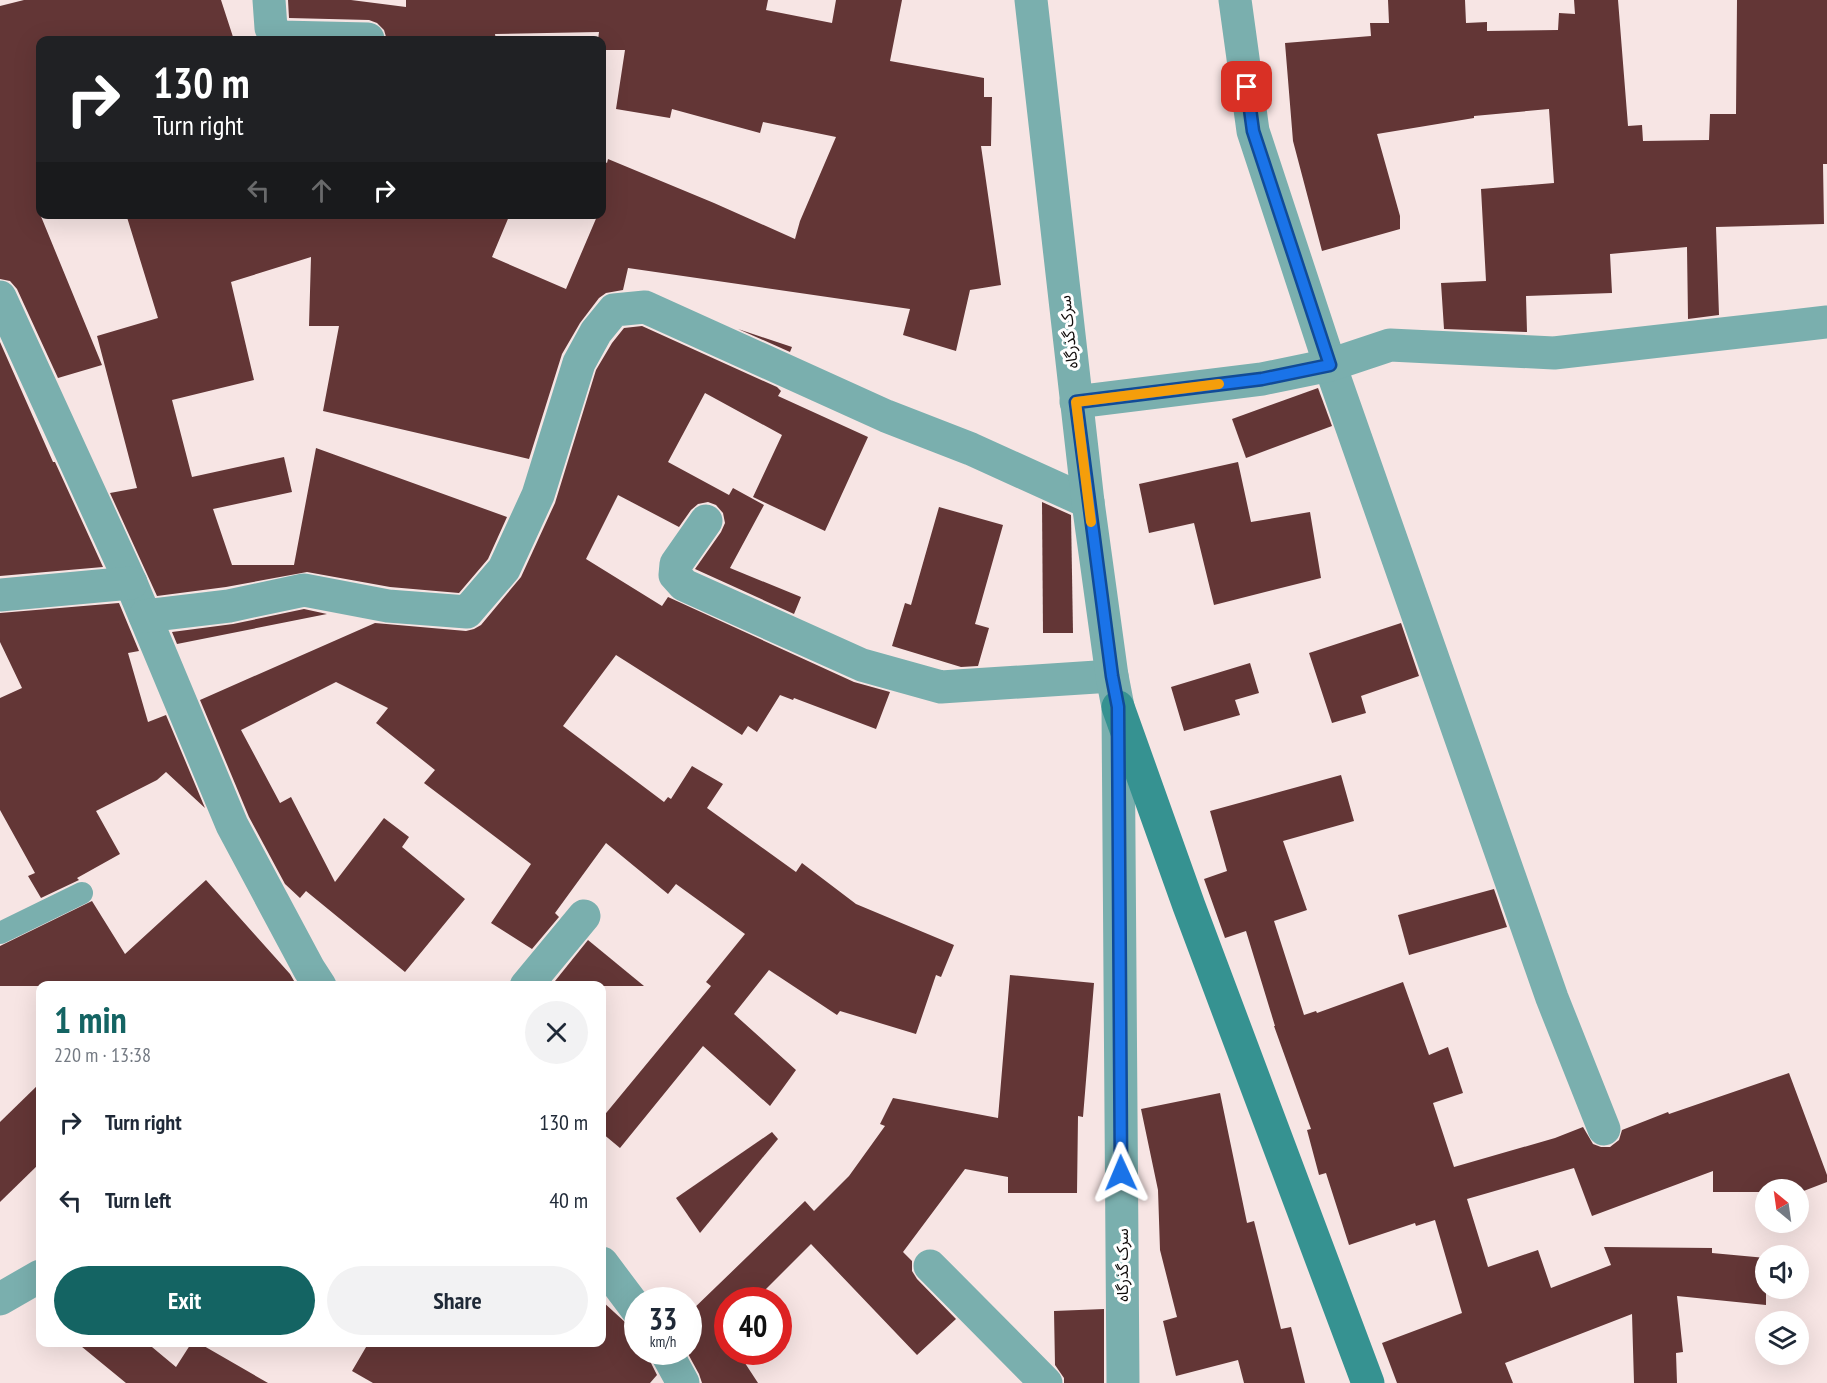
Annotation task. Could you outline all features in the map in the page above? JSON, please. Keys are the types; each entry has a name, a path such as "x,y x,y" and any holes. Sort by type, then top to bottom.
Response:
{"main road":[{"path":"1115,692 1193,917 1368,1383"}],"street":[{"path":"269,0 271,28 280,36"},
{"name":"سرک گذرگاه","path":"1031,0 1088,502 1115,692 1123,1383"},
{"path":"1235,0 1253,131 1330,365 1552,998 1604,1129"},
{"path":"0,297 146,616 232,825 317,981"},
{"path":"146,616 229,606 304,590 388,606 467,612 504,569 538,495 579,363 596,332 614,310 645,307 886,416 971,449 1088,502"},
{"path":"1076,402 1262,379 1330,365 1390,345 1554,353 1827,322"},
{"path":"706,521 676,564 675,575 684,585 862,665 941,687 1115,692"},
{"path":"0,595 131,583"},
{"path":"530,981 584,916"},
{"path":"930,1266 1046,1383"},
{"path":"606,1268 624,1292"},
{"path":"0,1299 36,1278"},
{"path":"673,1365 682,1383"}],"lane":[{"path":"0,933 82,893"}],"building":[{"path":"24,0 221,0 233,36 36,36 36,219 42,219 102,365 58,378 17,289 10,281 0,279 0,6"},
{"path":"288,0 351,0 406,7 406,0 768,0 766,10 832,23 836,0 902,0 890,61 984,78 984,97 992,97 991,146 981,146 1001,285 970,290 956,351 903,335 910,309 628,268 623,290 606,293 599,298 580,323 562,354 529,459 323,411 339,326 309,326 311,257 231,282 254,380 172,400 192,477 284,457 292,492 213,509 232,565 294,565 316,448 507,517 488,559 459,593 390,587 307,572 226,587 157,596 110,493 137,488 97,336 158,318 128,219 508,219 492,257 566,289 596,219 606,219 606,162 608,159 795,239 800,221 836,137 763,122 760,133 672,109 670,118 616,109 625,50 606,50 606,36 598,36 599,32 495,34 495,36 386,36 384,30 377,23 369,20 289,18"},
{"path":"1388,0 1465,0 1466,23 1487,22 1487,31 1558,30 1559,13 1575,14 1574,0 1618,0 1628,126 1642,125 1643,141 1709,140 1710,114 1736,114 1737,0 1827,0 1827,164 1823,164 1824,224 1716,227 1719,315 1688,319 1687,247 1610,254 1612,293 1526,296 1527,332 1444,329 1441,283 1486,281 1481,189 1554,183 1549,109 1474,116 1474,118 1377,134 1400,216 1400,229 1322,251 1293,141 1285,43 1371,36 1370,23 1389,23"},
{"path":"642,326 777,387 781,391 778,396 868,437 825,531 753,497 782,435 705,393 668,462 729,495 733,488 764,505 730,568 801,597 794,614 695,569 725,523 723,513 716,505 708,502 698,504 691,510 679,527 618,495 586,559 662,606 668,597 854,682 890,692 876,729 794,698 793,700 780,695 757,732 748,726 742,735 616,655 563,726 664,802 668,797 671,799 692,766 723,784 707,808 796,872 802,863 856,904 954,945 941,977 936,975 916,1034 840,1011 837,1015 769,970 734,1014 796,1070 770,1106 703,1046 620,1148 606,1136 606,1113 711,986 706,982 745,934 676,884 668,894 606,843 555,913 559,917 532,949 491,923 531,864 424,783 435,770 376,723 388,708 336,682 241,730 280,803 291,797 335,882 384,818 409,837 402,847 465,899 405,972 306,891 300,898 285,884 249,817 200,700 375,623 466,631 481,625 521,577 555,503 596,370 624,328"},
{"path":"738,329 792,347 790,352"},
{"path":"0,342 53,462 55,462 103,567 0,576"},
{"path":"1318,388 1332,426 1246,458 1232,419"},
{"path":"1238,462 1251,522 1310,512 1321,578 1214,605 1194,523 1149,533 1139,484"},
{"path":"1042,502 1071,515 1073,633 1043,633"},
{"path":"939,507 1003,525 975,624 989,628 978,666 961,667 892,646 905,603 911,605"},
{"path":"119,603 139,651 128,653 148,722 166,715 205,808 166,772 157,780 96,811 120,854 77,878 79,880 41,898 28,876 35,873 0,810 0,698 22,688 0,642 0,613"},
{"path":"304,609 327,614 177,644 172,632 233,624"},
{"path":"1401,623 1419,676 1361,696 1366,713 1332,723 1309,653"},
{"path":"1250,663 1259,693 1235,700 1240,715 1184,731 1171,687"},
{"path":"1341,775 1354,821 1283,841 1307,910 1274,921 1304,1015 1316,1011 1317,1013 1403,982 1429,1055 1448,1047 1463,1093 1433,1103 1454,1167 1555,1138 1583,1127 1593,1144 1610,1147 1619,1140 1622,1130 1668,1112 1669,1114 1789,1073 1827,1175 1827,1182 1809,1189 1809,1179 1755,1179 1755,1192 1713,1192 1713,1171 1592,1216 1574,1168 1467,1199 1488,1267 1538,1250 1551,1288 1611,1265 1604,1247 1712,1248 1712,1253 1755,1257 1755,1299 1766,1299 1766,1305 1677,1296 1683,1352 1676,1353 1677,1383 1634,1383 1632,1314 1505,1363 1513,1383 1397,1383 1382,1343 1462,1313 1435,1220 1416,1226 1415,1223 1349,1245 1326,1173 1319,1175 1307,1130 1311,1129 1274,1026 1246,931 1225,938 1204,879 1227,871 1210,811"},
{"path":"206,880 294,981 36,981 36,986 0,986 0,946 92,901 125,954"},
{"path":"1494,889 1507,927 1409,955 1398,915"},
{"path":"588,940 644,986 606,986 606,981 555,981"},
{"path":"1010,975 1094,983 1083,1117 1078,1116 1077,1193 1008,1193 1008,1177 965,1169 903,1252 912,1261 912,1271 917,1279 956,1319 917,1355 811,1244 768,1287 716,1287 805,1201 814,1211 849,1176 885,1126 880,1124 893,1098 998,1118"},
{"path":"36,1087 36,1167 0,1202 0,1122"},
{"path":"1220,1093 1247,1223 1254,1221 1281,1329 1291,1327 1305,1383 1244,1383 1238,1360 1176,1376 1163,1321 1177,1317 1160,1250 1158,1190 1141,1109"},
{"path":"772,1132 778,1139 700,1233 676,1198"},
{"path":"714,1289 714,1365 746,1365 758,1383 702,1383 694,1365 702,1365 702,1300"},
{"path":"606,1305 624,1321 624,1365 652,1365 657,1375 650,1383 373,1383 352,1371 366,1347 606,1347"},
{"path":"1104,1309 1104,1383 1064,1383 1064,1378 1055,1365 1054,1311"},
{"path":"82,1347 152,1347 176,1367 189,1347 206,1347 268,1383 126,1383"}],"slow traffic":[{"path":"1091,522 1076,402 1219,384"}],"route":[{"path":"1121,1173 1118,707 1076,402 1262,379 1330,365 1253,131 1247,87"}]}
